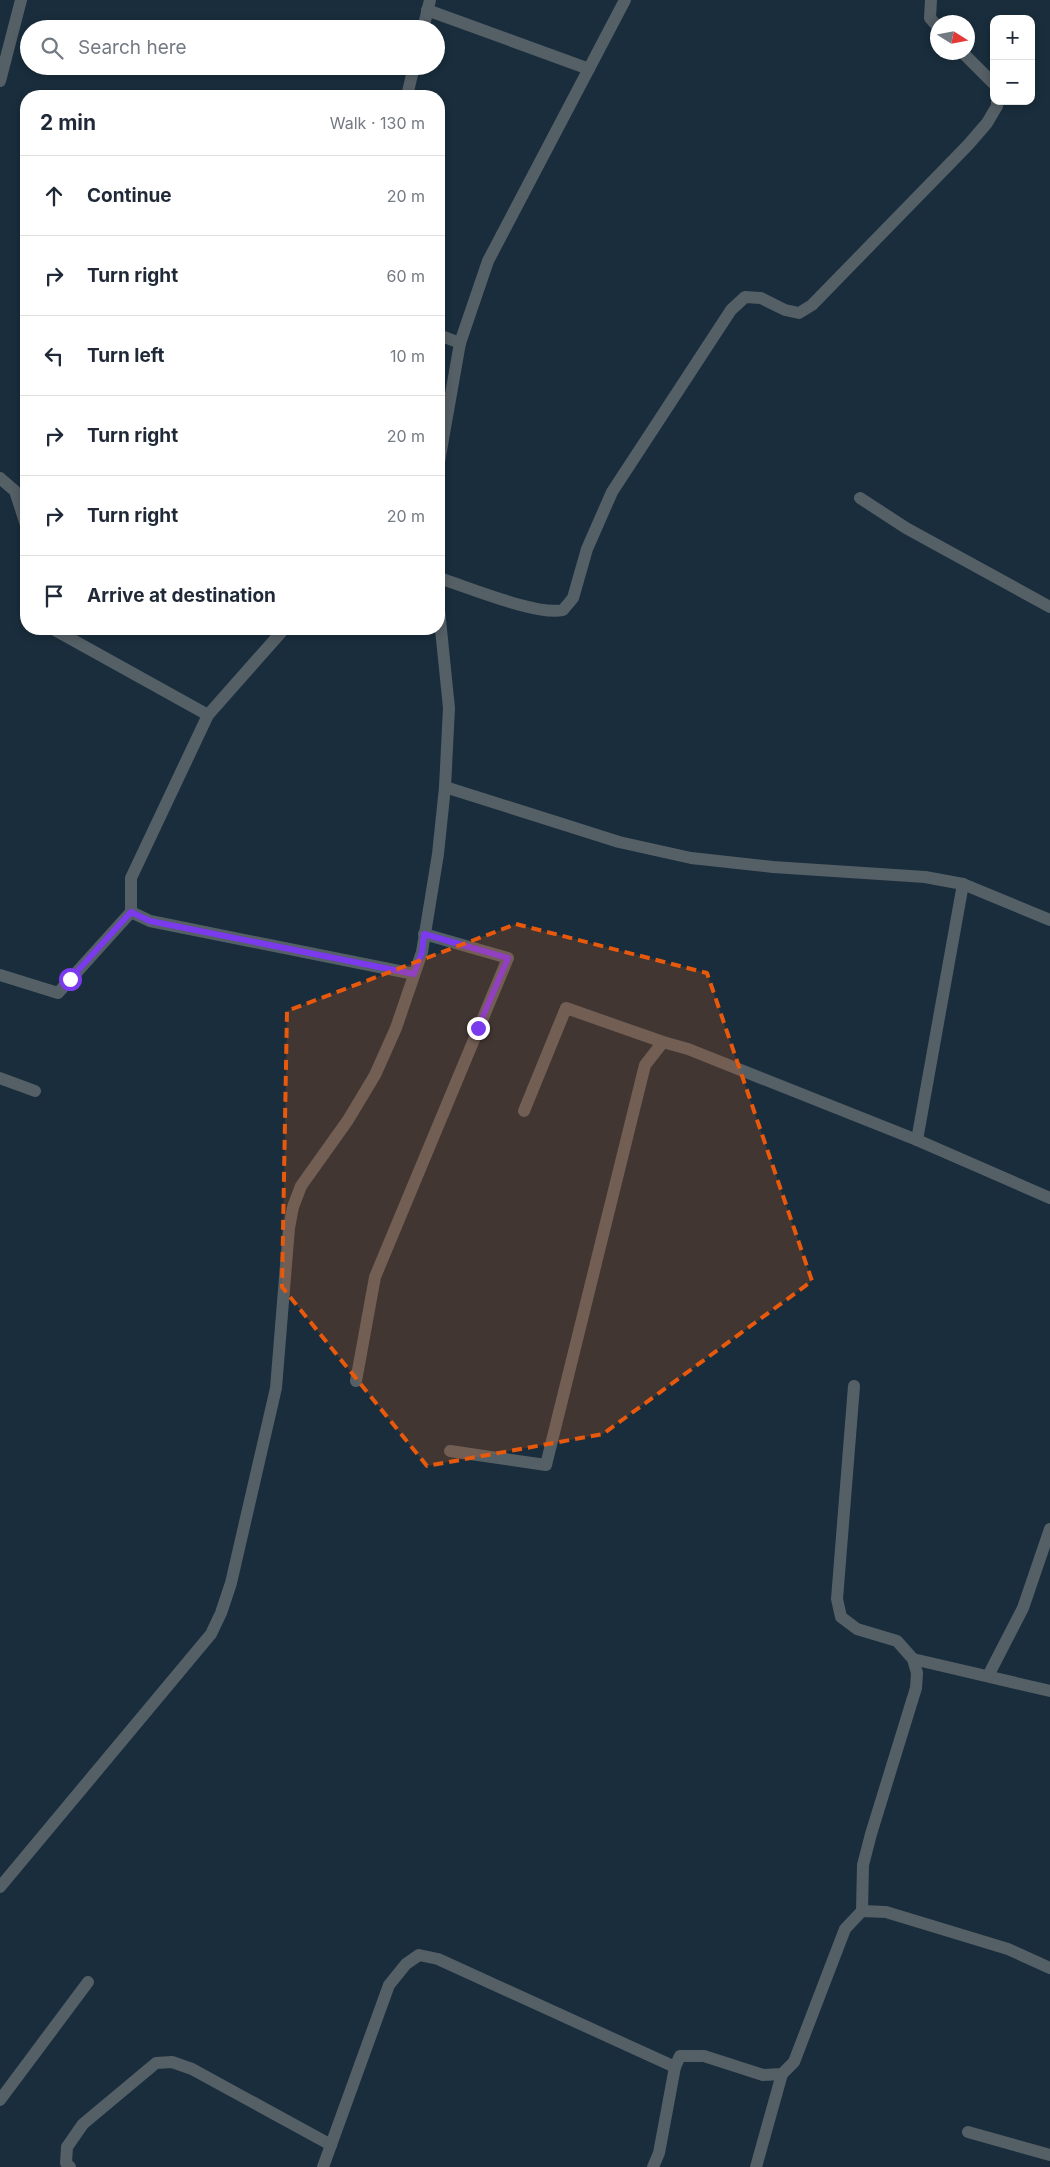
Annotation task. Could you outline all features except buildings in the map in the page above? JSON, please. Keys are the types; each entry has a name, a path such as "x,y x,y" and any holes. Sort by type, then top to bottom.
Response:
{"street":[{"path":"0,81 21,0"},
{"path":"445,428 460,343 488,261 625,0"},
{"path":"930,15 931,0"},
{"path":"425,20 428,5 589,69"},
{"path":"970,60 990,80"},
{"path":"408,90 412,75"},
{"path":"445,580 530,607 554,612 563,610 572,598 588,549 612,492 732,310 745,297 761,298 785,310 799,313 812,305 968,145 987,123 998,105"},
{"path":"445,337 460,343"},
{"path":"0,478 16,491 20,505"},
{"path":"860,498 906,528 1050,608"},
{"path":"64,635 208,715"},
{"path":"0,975 58,992 131,912 131,878 208,715 279,635"},
{"path":"0,1887 211,1634 221,1613 231,1583 276,1388 289,1228 293,1207 301,1186 348,1120 375,1075 396,1028 422,952 438,854 445,787 449,708 442,635"},
{"path":"445,787 619,842 691,858 773,867 925,877 963,884 1050,920"},
{"path":"917,1140 963,884"},
{"path":"131,912 150,921 414,974"},
{"path":"356,1381 375,1277 508,958 424,934"},
{"path":"524,1111 566,1008 688,1049 917,1140 1050,1198"},
{"path":"450,1451 546,1465 645,1066 664,1042"},
{"path":"0,1078 35,1091"},
{"path":"756,2167 782,2074 794,2062 845,1929 862,1910 863,1865 916,1688 917,1672 913,1659 897,1641 857,1629 841,1617 837,1599 854,1386"},
{"path":"988,1676 1023,1608 1050,1528"},
{"path":"913,1659 1050,1691"},
{"path":"862,1910 886,1912 980,1940 1008,1949 1050,1968"},
{"path":"323,2167 389,1985 406,1964 419,1955 438,1958 675,2067"},
{"path":"0,2100 88,1982"},
{"path":"653,2167 659,2153 675,2067 680,2056 704,2056 763,2075 782,2074"},
{"path":"70,2167 66,2163 67,2147 83,2124 156,2063 172,2062 192,2069 331,2145"},
{"path":"968,2132 1050,2155"}],"highlighted area":[{"path":"516,924 707,973 812,1281 603,1434 427,1466 282,1287 287,1011"}],"route":[{"path":"70,979 131,912 150,921 414,974 422,952 424,934 508,958 478,1028"}]}
